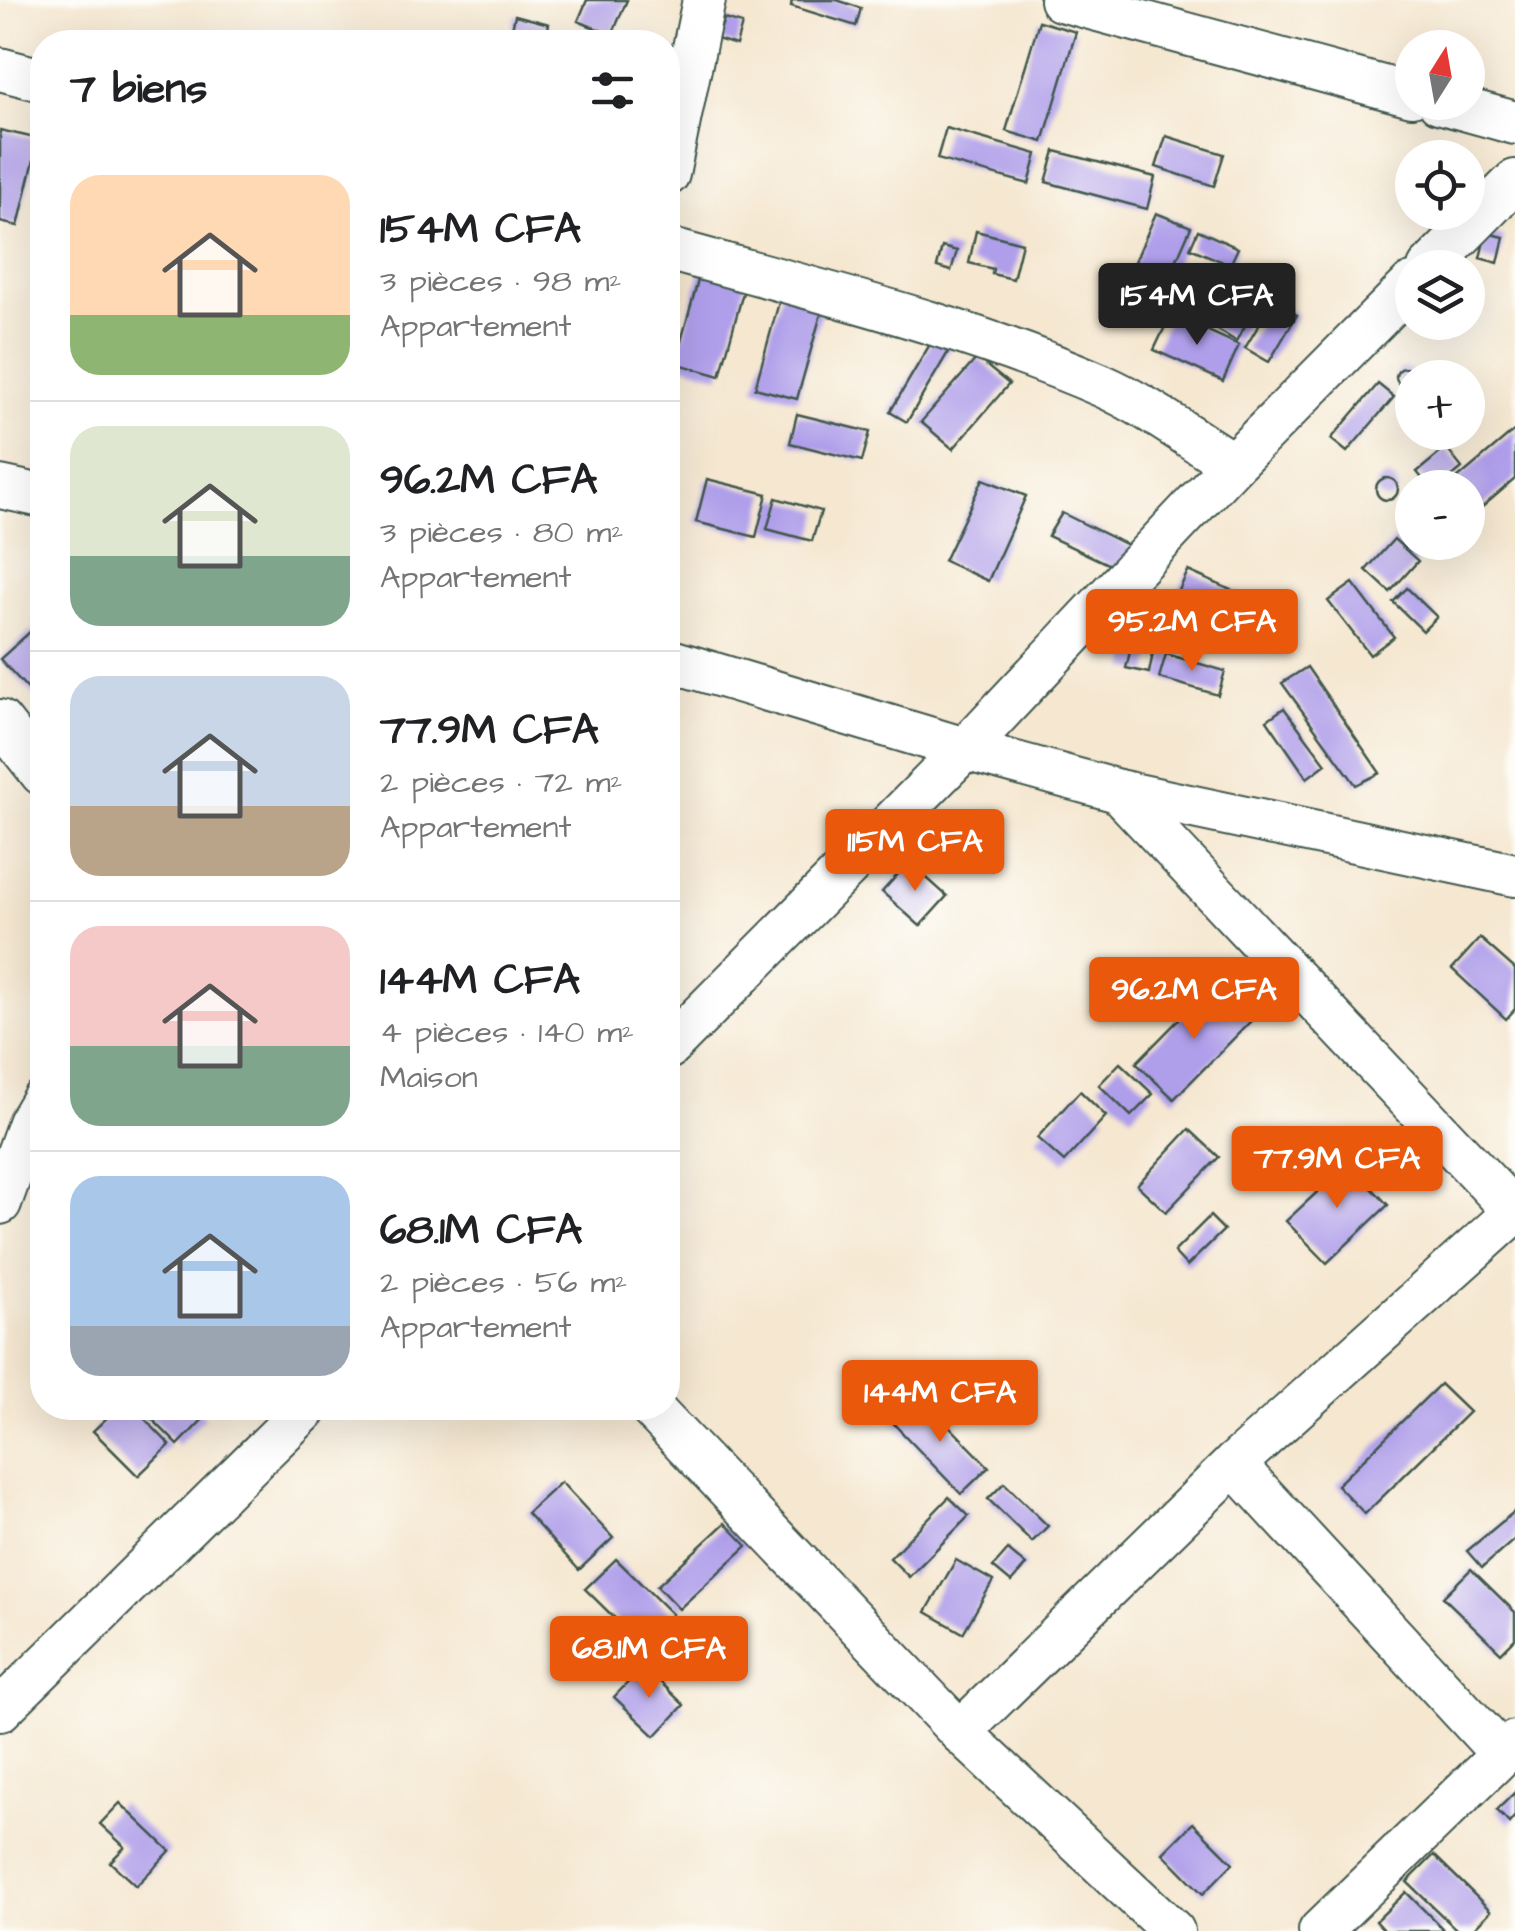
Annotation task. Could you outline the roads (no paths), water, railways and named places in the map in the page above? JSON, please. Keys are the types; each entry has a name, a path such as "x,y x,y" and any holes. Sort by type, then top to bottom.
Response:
{"street":[{"path":"680,116 704,0"},
{"path":"1061,0 1395,90"},
{"path":"0,68 30,77"},
{"path":"1485,115 1515,123"},
{"path":"1447,250 1515,181"},
{"path":"680,252 916,318 1009,350 1106,388 1234,464"},
{"path":"680,1036 965,750 1234,464 1395,301"},
{"path":"0,487 30,493"},
{"path":"680,664 965,750 1118,791 1515,875"},
{"path":"0,720 30,759"},
{"path":"960,1732 1234,1464 1515,1212 1118,791"},
{"path":"0,1203 30,1121"},
{"path":"0,1710 295,1420"},
{"path":"662,1420 960,1732 1173,1931"},
{"path":"1234,1464 1509,1748 1320,1931"}]}
